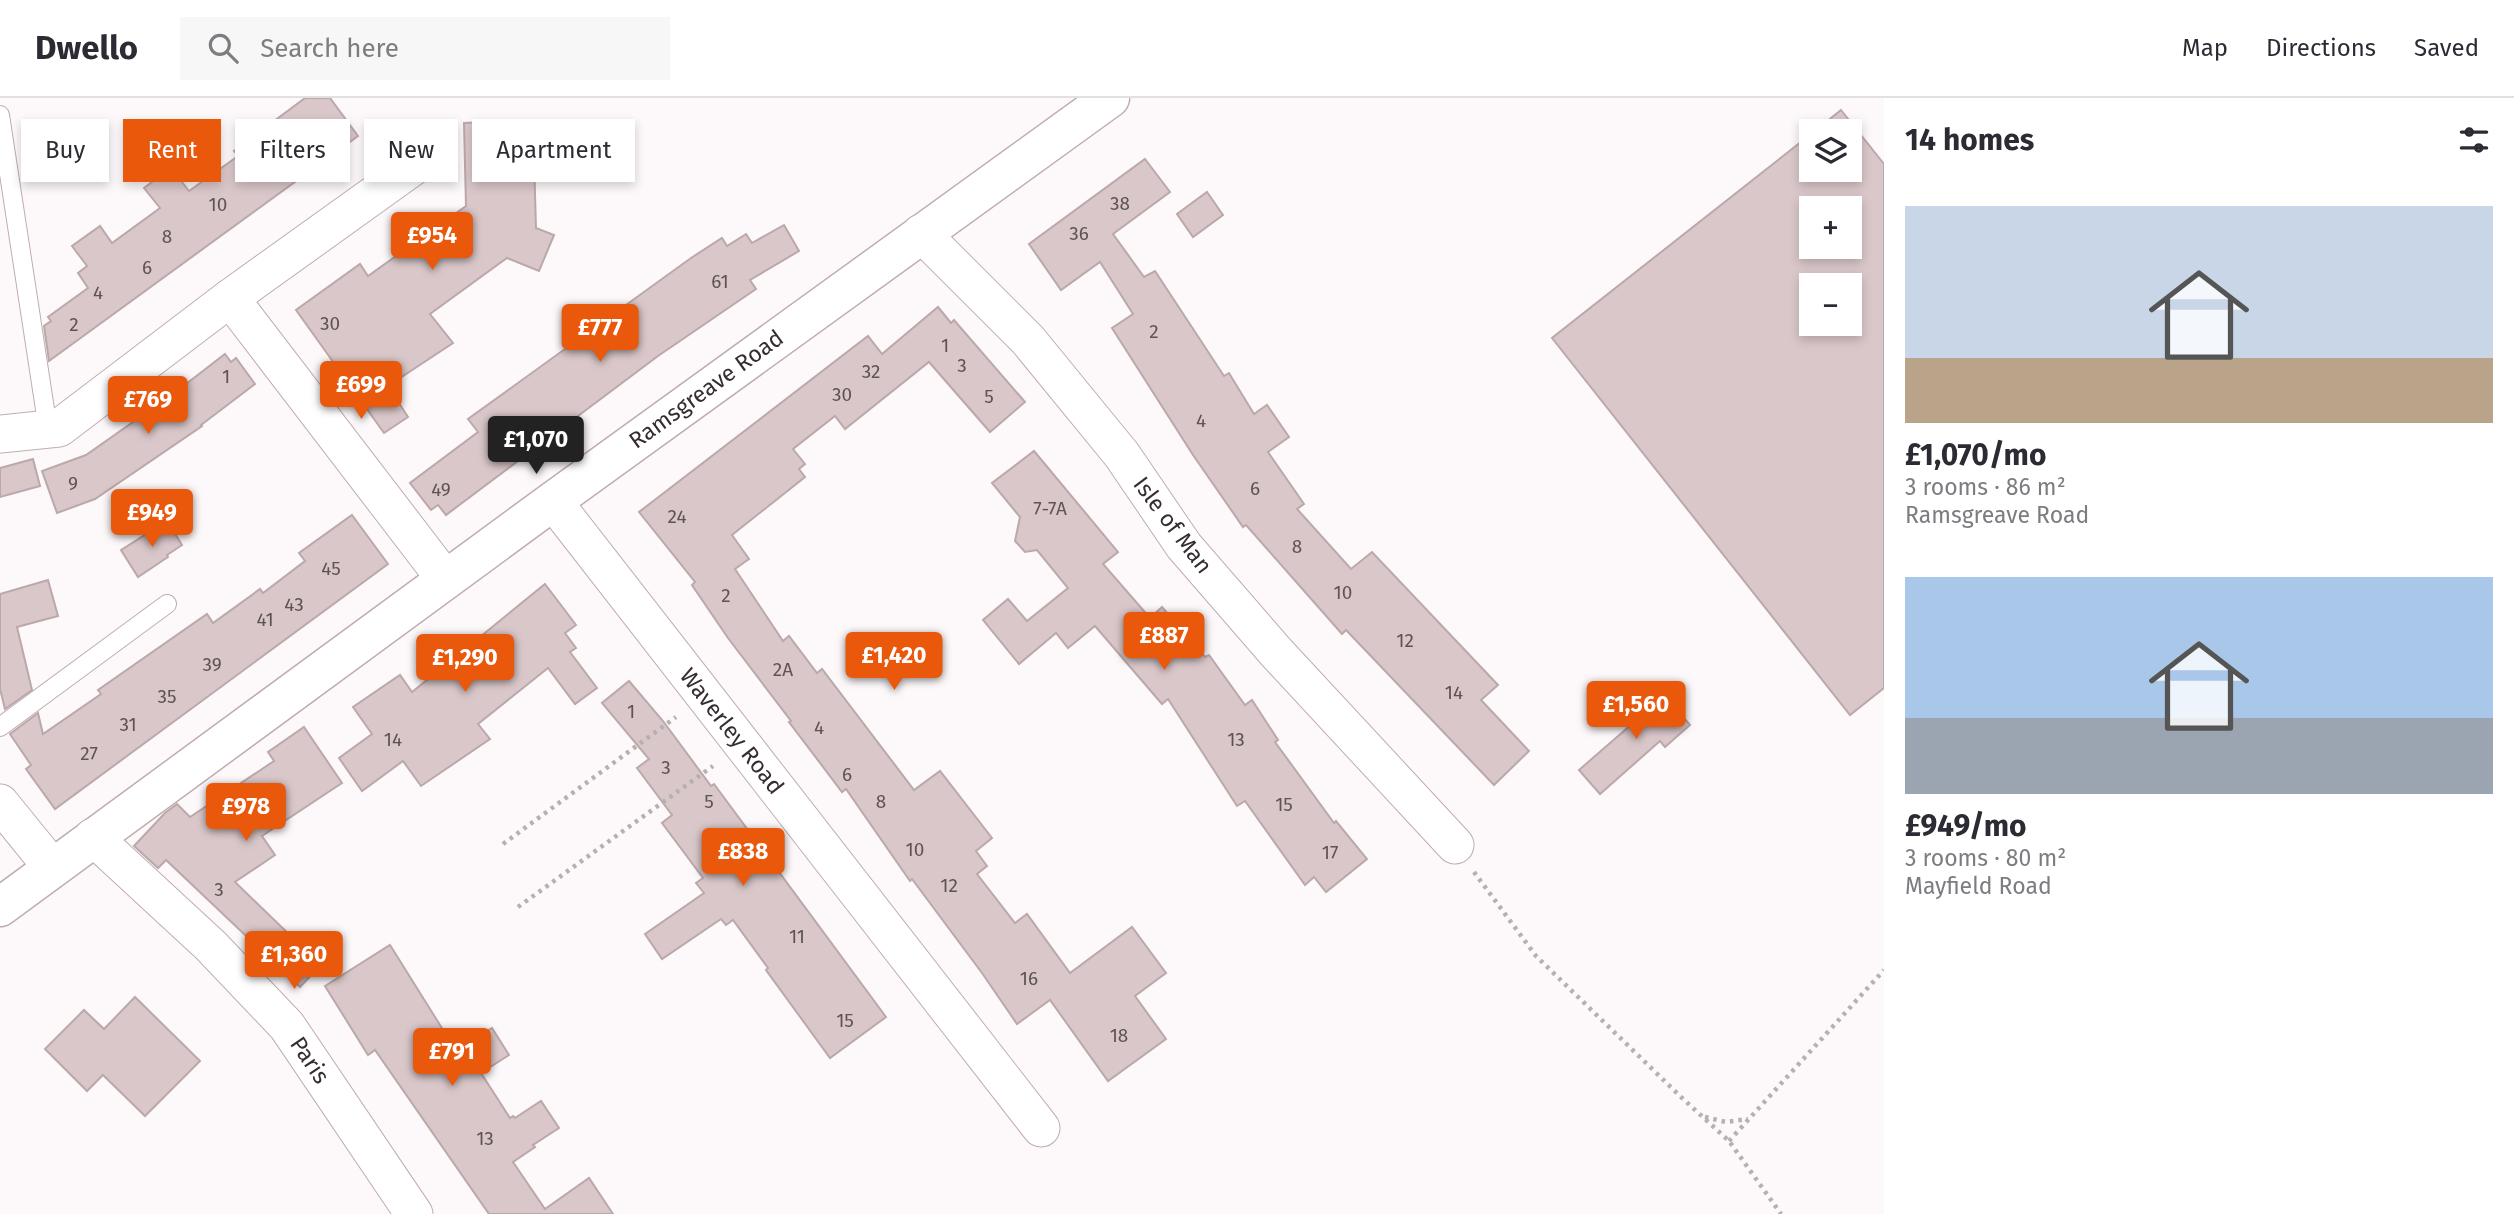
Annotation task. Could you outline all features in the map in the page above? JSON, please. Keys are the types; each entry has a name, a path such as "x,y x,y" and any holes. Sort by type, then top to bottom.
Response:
{"street":[{"name":"Ramsgreave Road","path":"0,907 552,501 1110,98"},
{"path":"0,434 59,428 230,298 393,182"},
{"name":"Isle of Man","path":"921,233 1028,340 1122,455 1184,546 1275,651 1455,845"},
{"path":"230,298 446,580"},
{"name":"Waverley Road","path":"552,501 1041,1128"},
{"path":"0,803 52,867"},
{"name":"Paris","path":"93,837 211,946 287,1026 414,1214"}],"lane":[{"path":"0,115 48,429"},
{"path":"0,727 167,604"}],"path":[{"path":"503,844 705,696"},
{"path":"518,907 742,745"},
{"path":"1455,845 1536,956 1729,1141 1781,1214"},
{"path":"1729,1141 1884,971"},
{"path":"1704,1116 1726,1122 1749,1119"}],"building":[{"path":"305,98 330,98 345,119 277,119"},
{"path":"1841,110 1848,119 1830,119"},
{"path":"464,123 472,123 472,182 535,182 536,228 554,235 539,271 507,258 430,314 453,343 388,386 408,417 384,433 296,310 360,264 368,276 466,206"},
{"path":"350,125 358,136 350,142"},
{"path":"1862,136 1884,164 1884,688 1850,715 1552,338 1799,143 1799,182 1862,182"},
{"path":"235,158 235,182 295,182 49,361 44,326 51,321 48,317 88,288 78,273 87,266 72,246 100,226 112,243 160,208 144,188 152,182 182,182 189,191 202,182 221,182 221,168"},
{"path":"1145,159 1170,192 1113,234 1144,277 1155,271 1224,376 1229,373 1254,414 1267,405 1289,437 1268,452 1304,504 1297,509 1351,569 1372,552 1498,685 1481,700 1529,751 1494,785 1346,630 1342,634 1246,525 1243,527 1193,455 1112,328 1133,314 1100,262 1061,290 1029,244"},
{"path":"1207,192 1223,215 1193,237 1177,214"},
{"path":"784,225 799,251 750,280 756,289 658,356 446,515 438,505 431,510 410,483 478,432 468,419 691,258 722,238 727,246 746,234 752,243"},
{"path":"938,307 951,323 954,320 1025,402 990,432 929,362 845,429 835,416 793,449 805,464 799,469 805,477 732,535 749,559 735,569 783,641 789,636 817,673 822,669 914,790 940,771 992,838 976,851 987,866 977,874 1015,923 1027,914 1070,973 1132,927 1166,973 1135,996 1166,1039 1108,1081 1050,1000 1017,1024 912,879 910,881 846,789 842,792 789,722 791,721 692,585 695,582 639,512 868,336 882,354"},
{"path":"225,354 231,362 236,358 255,384 202,426 95,499 57,513 42,471 86,455"},
{"path":"1034,451 1118,552 1103,564 1150,618 1162,607 1205,657 1209,655 1245,705 1252,700 1278,740 1275,742 1334,823 1336,821 1367,859 1326,892 1314,877 1305,885 1245,801 1237,806 1168,699 1162,704 1095,626 1068,648 1056,633 1019,664 983,620 1008,599 1027,621 1068,588 1037,550 1025,552 1015,541 1020,517 992,483"},
{"path":"33,459 40,486 0,497 0,468"},
{"path":"352,515 388,564 55,809 26,769 31,765 10,734 38,713 43,734 101,694 98,690 207,614 213,623 260,589 263,593 305,561 299,553"},
{"path":"167,521 182,545 138,577 121,550"},
{"path":"48,580 58,616 17,627 32,690 5,709 0,689 0,594"},
{"path":"545,584 576,625 565,633 576,648 570,652 597,688 575,704 548,668 478,724 490,739 421,786 403,761 362,791 339,758 372,734 353,707 400,675 412,692"},
{"path":"629,681 663,721 711,786 714,784 886,1017 830,1058 733,920 726,925 721,919 662,959 645,934 704,893 696,883 703,878 662,823 672,815 637,768 649,759 602,703"},
{"path":"1659,689 1690,725 1665,747 1660,741 1600,794 1579,770 1640,717 1634,711"},
{"path":"304,727 342,783 262,836 275,855 235,882 321,965 300,987 166,860 158,868 134,846 177,804 190,817 274,761 268,752"},
{"path":"390,945 455,1049 462,1044 464,1047 492,1028 509,1055 481,1073 510,1118 515,1118 541,1101 559,1128 513,1162 545,1209 589,1178 613,1214 489,1214 375,1050 368,1055 325,986"},
{"path":"135,997 200,1061 145,1116 103,1075 87,1091 45,1049 84,1010 104,1029"}]}
